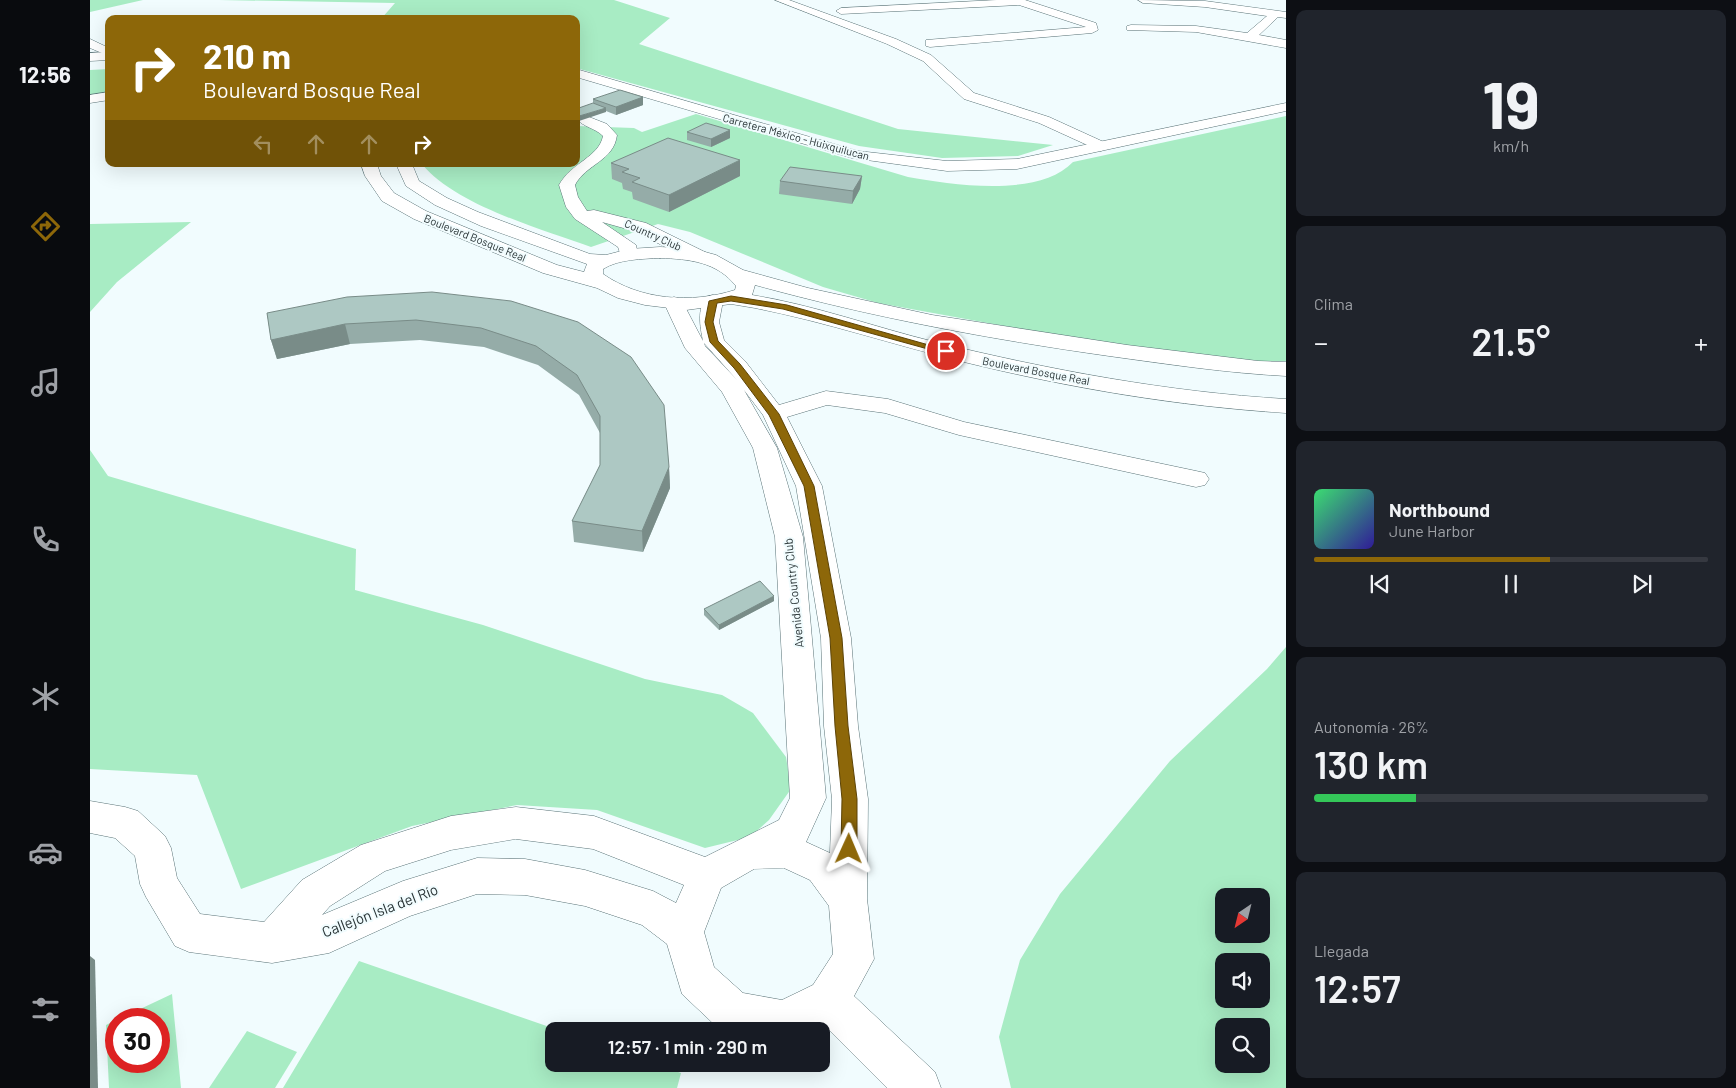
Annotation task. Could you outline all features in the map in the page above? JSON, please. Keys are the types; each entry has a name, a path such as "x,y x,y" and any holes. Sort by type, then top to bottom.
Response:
{"street":[{"path":"780,0 883,38 927,58 942,68 958,90 985,102 1044,120 1101,146"},
{"path":"1143,0 1205,4 1281,14"},
{"path":"841,11 1017,1 1092,25 1092,30 930,43"},
{"path":"1250,37 1281,14"},
{"path":"1131,28 1196,30 1286,44"},
{"path":"90,43 105,52"},
{"path":"90,57 105,54"},
{"name":"Carretera México - Huixquilucan","path":"580,74 857,155 891,161 947,166 1009,164 1286,107"},
{"path":"90,98 105,96"},
{"path":"90,107 105,106"},
{"path":"575,210 568,197 567,185 574,173 604,151 610,143 610,135 602,127 584,119"},
{"name":"Boulevard Bosque Real","path":"370,167 373,176 388,197 420,215 550,269 601,283 631,296 674,303 722,300 784,307 965,356 1078,380 1181,396 1286,406"},
{"name":"Boulevard Bosque Real","path":"405,167 411,182 433,197 470,214 566,252 603,261"},
{"name":"Country Club","path":"575,210 591,224 627,245 629,255"},
{"name":"Country Club","path":"575,210 640,228 700,257"},
{"path":"601,283 593,276 594,267 603,261 655,252 700,257 719,261 740,275 810,296 959,327 1055,344 1258,368 1286,369"},
{"path":"740,275 746,286 743,294 722,300 709,322 714,342 737,366 787,410 809,486 836,638 841,726 850,799 848,899 854,959 828,1000 783,1021 733,1013 696,979 684,932 707,876 749,852 788,851 823,868 848,899"},
{"name":"Avenida Country Club","path":"674,303 696,348 732,389 765,448 789,537 806,747 808,798 792,832 749,852"},
{"path":"787,410 826,398 888,406 959,428 1196,479"},
{"name":"Callejón Isla del Río","path":"90,817 125,823 152,848 159,884 190,932 272,943 329,933 403,900 477,876 525,877 585,888 654,910 684,932"},
{"path":"272,943 316,893 374,857 451,833 507,824 516,823 594,833 707,876"},
{"path":"828,1000 919,1088"}],"green space":[{"path":"90,0 143,0 90,12"},
{"path":"219,0 614,0 670,18 639,44 898,129 1053,145 1018,156 942,158 859,146 580,69 580,15 384,15 395,3"},
{"path":"105,69 105,93 90,95 90,70"},
{"path":"696,114 908,177 948,183 995,186 1018,185 1039,181 1058,173 1073,162 1286,116 1286,361 1259,361 1148,349 1053,335 878,303 823,287 690,232 658,224 591,247 524,224 477,204 455,192 437,179 425,167 580,167 580,126 634,128 642,132"},
{"path":"191,222 117,282 90,312 90,224"},
{"path":"90,450 108,476 356,549 355,590 483,625 645,679 722,695 753,713 786,757 791,789 769,820 750,837 705,848 597,810 517,805 412,826 241,889 197,775 90,769"},
{"path":"1286,647 1286,1088 1011,1088 999,1037 1020,960 1060,894 1170,761 1267,669"},
{"path":"359,961 545,1025 545,1072 681,1073 677,1088 283,1088"},
{"path":"172,994 181,1088 109,1088 108,1073 170,1073 170,1008 142,1008"},
{"path":"247,1031 297,1052 275,1088 209,1088"}],"building":[{"path":"620,90 643,97 616,107 593,99"},
{"path":"593,103 606,108 580,116 580,108"},
{"path":"706,123 730,130 711,139 687,132"},
{"path":"668,138 740,160 669,195 632,182 640,178 622,172 629,169 611,163"},
{"path":"790,167 862,176 853,191 780,181"},
{"path":"432,292 511,301 578,322 631,357 664,405 669,467 642,531 572,521 600,465 600,416 577,375 536,346 481,328 416,320 345,324 271,340 267,313 347,297"},
{"path":"760,581 774,596 719,625 704,609"}],"route":[{"path":"849,849 850,799 841,726 836,638 809,486 774,414 737,366 714,342 709,322 713,301 731,298 784,307 946,351"}]}
